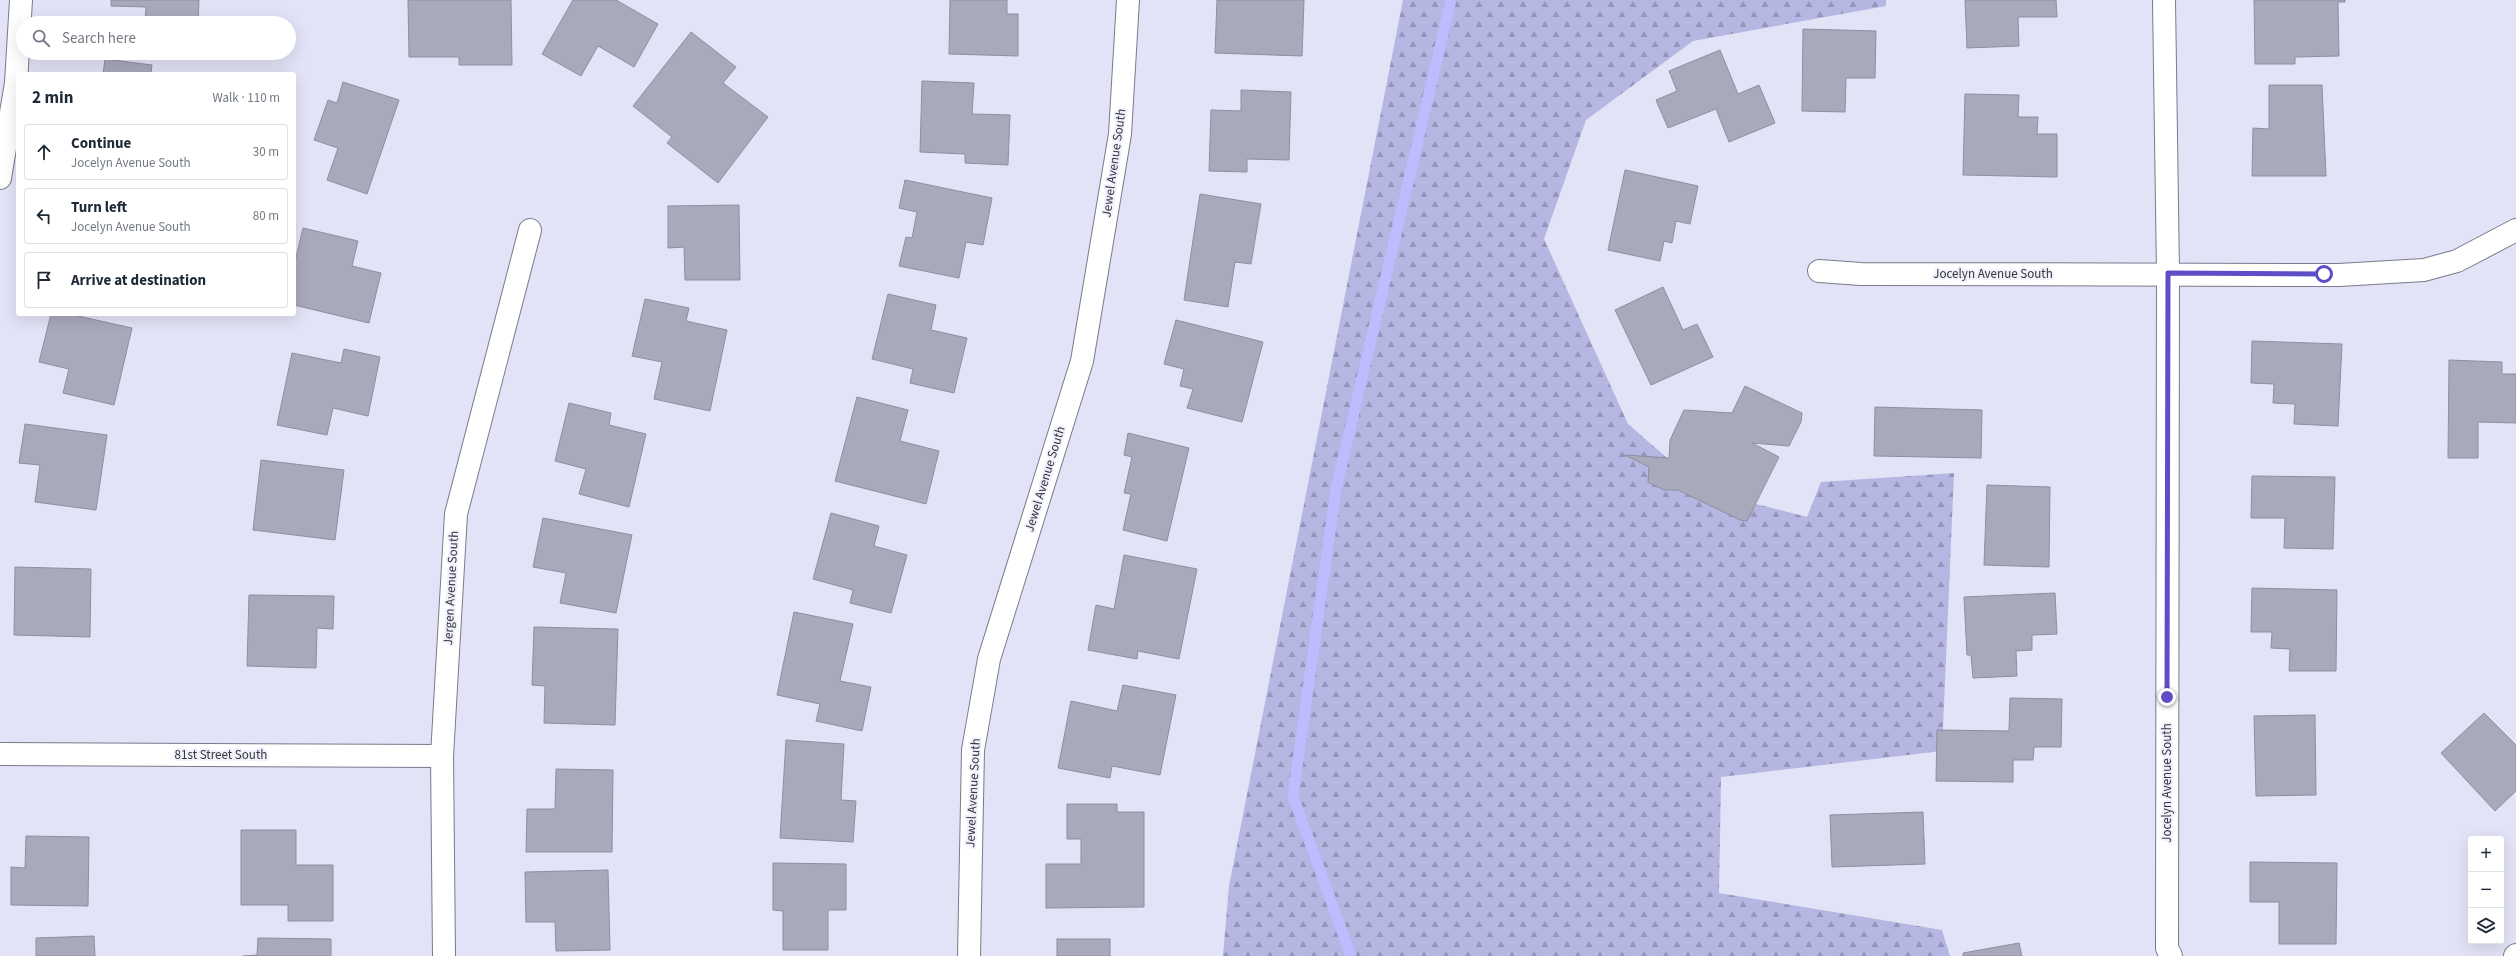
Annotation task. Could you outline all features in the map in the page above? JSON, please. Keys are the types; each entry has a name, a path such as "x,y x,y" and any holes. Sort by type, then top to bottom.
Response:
{"street":[{"path":"20,16 21,0"},
{"name":"Jewel Avenue South","path":"969,956 973,750 989,659 1082,361 1120,134 1128,0"},
{"name":"Jocelyn Avenue South","path":"2164,0 2168,273 2167,948 2171,956"},
{"path":"17,60 17,72"},
{"path":"0,178 16,83"},
{"name":"Jergen Avenue South","path":"444,956 442,756 456,514 530,230"},
{"name":"Jocelyn Avenue South","path":"1819,271 1861,274 2168,273 2339,275 2424,270 2457,261 2516,230"},
{"name":"81st Street South","path":"0,754 442,756"}],"green space":[{"path":"1403,0 1886,0 1886,6 1693,41 1586,120 1544,239 1628,424 1705,491 1807,517 1821,482 1954,473 1942,751 1721,777 1719,893 1942,930 1950,956 1223,956 1229,886"}],"building":[{"path":"111,0 199,0 198,16 145,16 146,7 111,6"},
{"path":"408,0 511,0 512,65 459,65 459,57 409,57"},
{"path":"573,0 616,0 658,24 634,67 598,46 581,76 542,54"},
{"path":"950,0 1007,0 1007,14 1018,14 1018,56 949,54"},
{"path":"1217,0 1304,0 1302,56 1215,53"},
{"path":"1965,0 2056,0 2057,17 2018,17 2019,46 1967,48"},
{"path":"2254,0 2345,0 2345,2 2338,2 2339,56 2295,57 2295,64 2255,64"},
{"path":"1803,29 1876,31 1875,78 1846,78 1845,112 1802,111"},
{"path":"691,32 736,67 723,83 768,117 718,183 667,143 672,137 633,106"},
{"path":"1720,50 1738,94 1759,85 1775,123 1729,142 1716,109 1668,128 1656,100 1677,91 1669,71"},
{"path":"105,60 152,65 151,72 103,72"},
{"path":"922,81 974,83 972,114 1010,115 1008,165 965,163 965,154 920,152"},
{"path":"343,82 399,100 367,194 327,180 338,148 314,140 328,100 337,103"},
{"path":"2269,85 2322,85 2326,176 2252,176 2253,128 2269,129"},
{"path":"1241,90 1291,92 1289,160 1247,159 1247,172 1209,171 1211,110 1241,111"},
{"path":"1965,94 2019,95 2018,117 2038,117 2037,134 2057,134 2057,177 1963,175"},
{"path":"1625,170 1698,186 1690,224 1676,221 1672,243 1664,241 1660,261 1608,250"},
{"path":"905,180 992,198 983,245 966,242 959,278 899,266 906,237 912,238 917,212 899,208"},
{"path":"1200,194 1261,204 1251,264 1235,262 1228,307 1184,300"},
{"path":"739,205 740,280 685,280 684,247 668,248 668,206"},
{"path":"303,228 358,241 352,266 381,273 369,323 296,305 296,258"},
{"path":"1663,287 1683,330 1697,324 1713,357 1651,385 1615,310"},
{"path":"888,294 936,305 931,330 967,338 954,393 910,383 913,369 872,359"},
{"path":"645,299 689,308 686,321 727,330 710,411 654,399 662,362 632,356"},
{"path":"50,316 78,316 132,328 114,405 63,393 69,369 39,362"},
{"path":"1176,320 1263,342 1242,422 1187,408 1193,389 1180,386 1184,369 1164,364"},
{"path":"2252,341 2342,344 2338,426 2294,424 2295,404 2273,403 2274,384 2251,383"},
{"path":"344,349 380,357 368,416 333,408 327,435 277,425 292,353 341,363"},
{"path":"2449,360 2502,362 2502,374 2516,374 2516,423 2478,422 2478,458 2448,458"},
{"path":"1745,386 1802,413 1801,422 1789,446 1752,443 1779,457 1747,521 1740,520 1678,490 1664,490 1648,482 1649,467 1625,455 1669,458 1670,440 1684,410 1732,413"},
{"path":"857,397 908,410 900,441 939,451 926,504 835,481"},
{"path":"569,403 611,413 609,425 646,434 629,507 579,494 586,469 555,461"},
{"path":"1875,407 1982,410 1981,458 1874,456"},
{"path":"25,424 107,435 96,510 35,502 40,465 19,463"},
{"path":"1128,433 1189,448 1167,541 1123,530 1131,494 1124,493 1132,457 1124,455"},
{"path":"261,460 344,470 335,540 253,530"},
{"path":"2252,476 2335,477 2333,549 2284,548 2285,518 2251,518"},
{"path":"1987,485 2050,487 2049,567 1984,565"},
{"path":"831,513 879,526 874,546 907,555 891,613 850,603 853,590 813,579"},
{"path":"543,518 632,535 616,613 560,603 566,573 533,567"},
{"path":"1124,555 1197,569 1179,659 1138,651 1137,659 1088,650 1096,605 1114,609"},
{"path":"15,567 91,569 90,637 14,635"},
{"path":"2252,588 2337,590 2336,671 2289,671 2290,649 2271,648 2272,632 2251,632"},
{"path":"2055,593 2057,634 2032,635 2032,650 2016,651 2017,676 1973,678 1971,655 1967,655 1964,597"},
{"path":"249,595 334,596 333,629 317,628 316,668 247,666"},
{"path":"794,612 853,624 840,681 871,687 862,731 816,721 820,704 777,695"},
{"path":"534,627 618,629 615,725 544,723 545,686 532,685"},
{"path":"1123,685 1176,695 1160,775 1112,766 1110,778 1058,768 1071,701 1117,711"},
{"path":"2010,698 2062,699 2061,747 2034,747 2033,760 2013,760 2013,782 1936,781 1937,730 2009,731"},
{"path":"2484,713 2516,745 2516,791 2495,811 2441,753"},
{"path":"2315,715 2316,795 2256,796 2254,716"},
{"path":"786,740 844,744 841,800 856,801 853,842 780,838"},
{"path":"556,769 613,770 612,852 526,852 527,809 555,809"},
{"path":"1067,804 1117,804 1117,812 1144,812 1144,907 1046,908 1046,864 1081,864 1081,839 1067,839"},
{"path":"1923,812 1925,864 1832,867 1830,815"},
{"path":"241,830 296,830 296,865 333,865 333,921 288,921 288,905 241,905"},
{"path":"26,836 89,837 88,906 11,905 11,867 25,868"},
{"path":"2250,862 2337,863 2336,944 2279,944 2279,902 2250,902"},
{"path":"773,863 846,864 846,910 828,910 828,950 783,950 783,911 773,910"},
{"path":"608,870 610,950 556,951 555,922 526,922 525,872"},
{"path":"94,936 95,956 36,956 36,938"},
{"path":"258,938 331,939 331,956 243,956 257,955"},
{"path":"1057,939 1110,939 1110,956 1057,956"},
{"path":"2019,943 2022,956 1963,956 1963,953"}],"waterway":[{"path":"1351,956 1293,796 1336,489 1451,0"}],"route":[{"path":"2167,697 2168,273 2324,274"}]}
